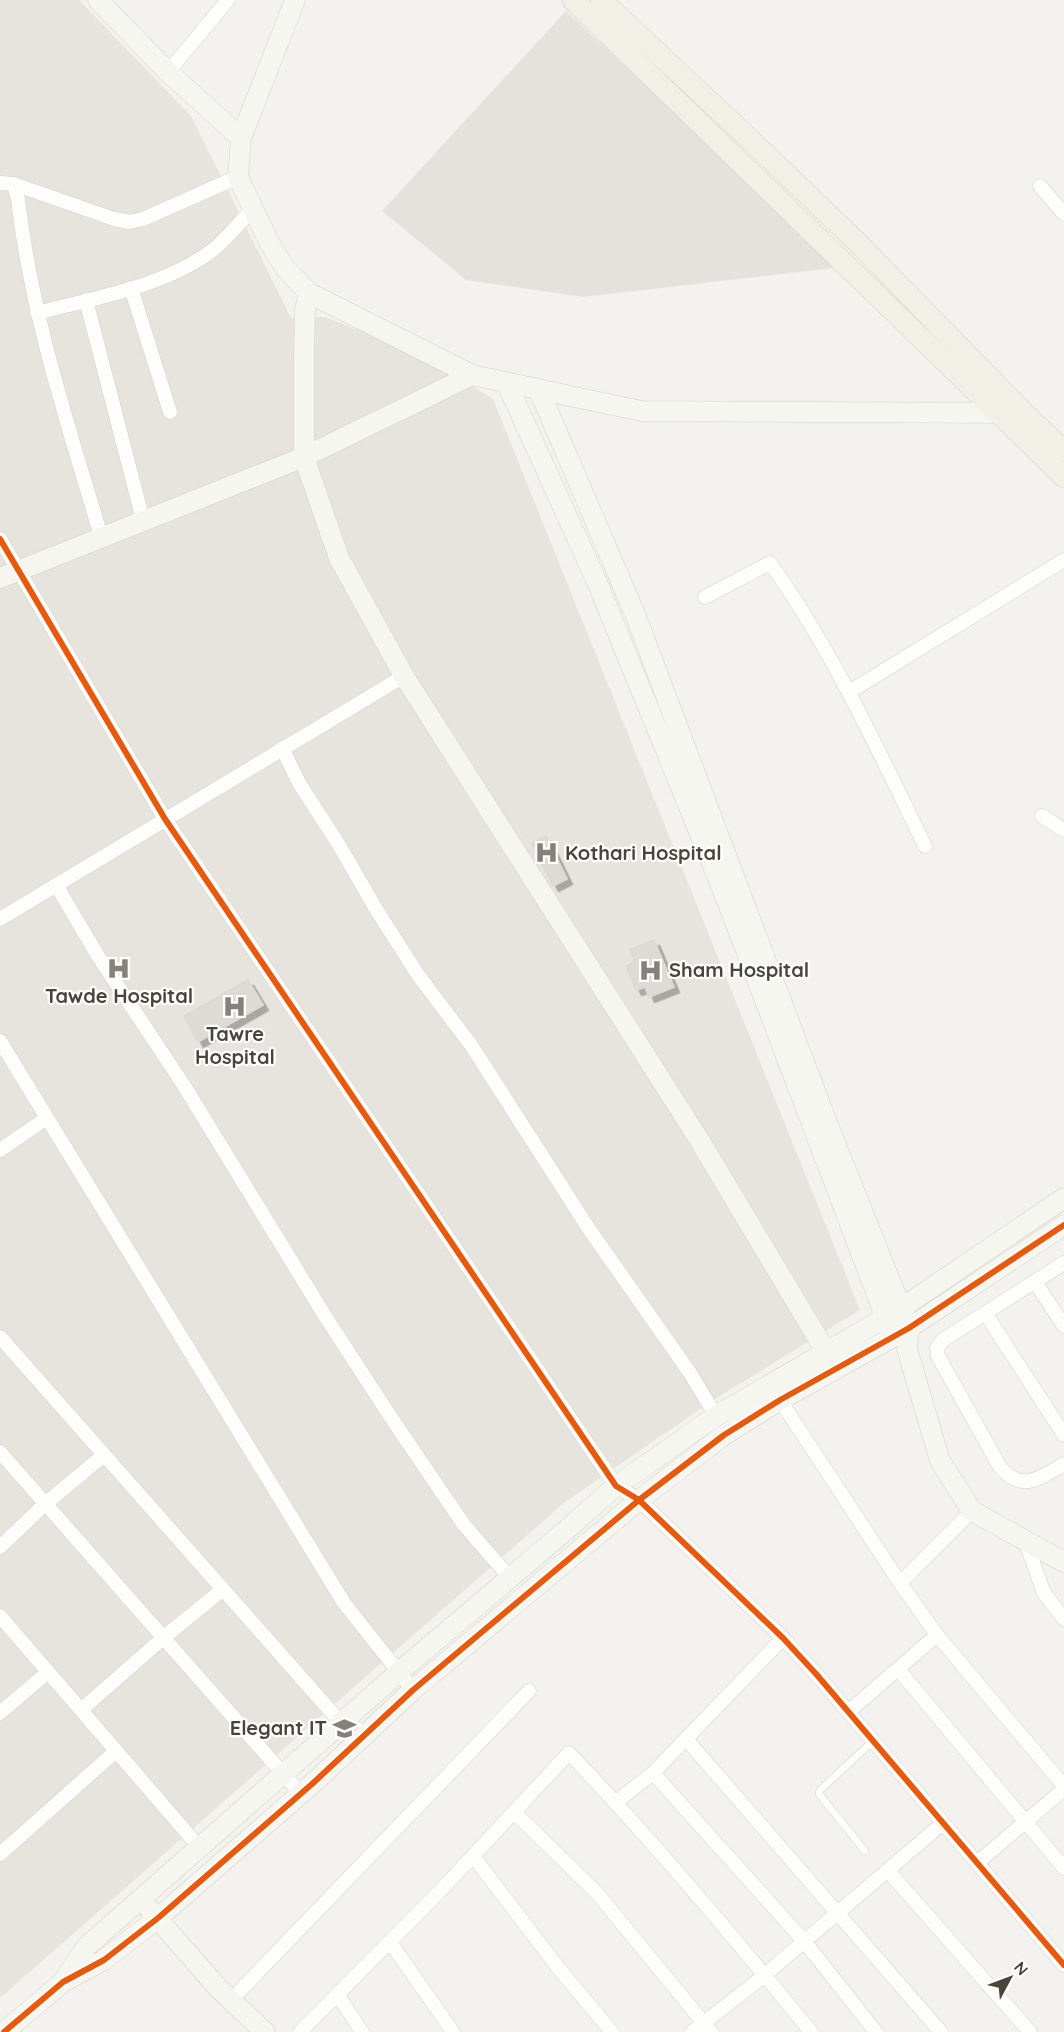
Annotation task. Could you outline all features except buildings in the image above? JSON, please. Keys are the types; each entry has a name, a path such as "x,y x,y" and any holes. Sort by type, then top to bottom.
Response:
{"main road":[{"path":"573,0 1064,477"},
{"path":"601,0 857,242 1064,451"}],"street":[{"path":"98,0 168,72 241,138"},
{"path":"168,72 228,0"},
{"path":"295,0 241,138 238,177 270,244 285,268 309,293 472,375 640,411 1024,413"},
{"path":"7,183 114,219 130,222 143,219 238,177"},
{"path":"7,183 18,198 37,313 101,536"},
{"path":"1040,186 1064,214"},
{"path":"37,313 131,288 175,273 214,249 253,209"},
{"path":"131,288 170,412"},
{"path":"309,293 306,309 304,361 304,457 339,558 404,676 700,1141 837,1369"},
{"path":"86,300 143,520"},
{"path":"9,574 304,457 472,375"},
{"path":"507,384 725,873"},
{"path":"539,390 635,614 725,873 903,1338 940,1461 972,1511 1064,1562"},
{"path":"0,539 9,574 165,819 616,1485 639,1500 783,1638 849,1712 1064,1965"},
{"path":"849,692 1064,560"},
{"path":"705,597 770,563 798,602 849,692 925,846"},
{"path":"0,919 404,676"},
{"path":"282,748 300,783 406,956 471,1045 588,1229 690,1373 716,1416"},
{"path":"1042,816 1064,830"},
{"path":"56,885 98,956 183,1084 325,1316 394,1422 464,1525 510,1578"},
{"path":"0,1041 344,1603 413,1690"},
{"path":"0,1150 47,1118"},
{"path":"63,1982 86,1947 616,1485 716,1416 892,1313 1064,1198"},
{"path":"4,2032 63,1982 104,1960 158,1918 300,1794 413,1690 639,1500 724,1435 780,1400 837,1369 903,1338 1064,1225"},
{"path":"1064,1263 943,1340 937,1348 938,1356 1006,1474 1020,1482 1032,1481 1064,1464"},
{"path":"1035,1281 1064,1326"},
{"path":"985,1313 1064,1435"},
{"path":"0,1337 342,1724"},
{"path":"780,1400 900,1583 937,1635 1064,1787 977,1863"},
{"path":"0,1452 300,1794"},
{"path":"0,1547 45,1504 104,1455"},
{"path":"900,1583 972,1511"},
{"path":"1025,1540 1044,1593 1064,1619"},
{"path":"81,1710 222,1590"},
{"path":"0,1616 199,1847"},
{"path":"849,1712 937,1635"},
{"path":"616,1802 653,1773 783,1638"},
{"path":"898,1669 1064,1868"},
{"path":"0,1713 48,1672"},
{"path":"231,2000 529,1691"},
{"path":"686,1739 941,2032"},
{"path":"0,1854 116,1751"},
{"path":"300,2032 473,1856 569,1753 616,1802 811,2032"},
{"path":"653,1773 804,1941 876,2032"},
{"path":"514,1812 597,1893 708,2027"},
{"path":"692,2032 708,2027 804,1941 889,1872 944,1823"},
{"path":"473,1856 560,1970 612,2032"},
{"path":"889,1872 1030,2032"},
{"path":"140,1899 231,2000 265,2032"},
{"path":"390,1942 453,2032"},
{"path":"338,1995 362,2032"}],"lane":[{"path":"865,1851 819,1794 820,1790 873,1741"}],"shaded area":[{"path":"0,0 79,0 191,116 291,318 325,317 430,358 493,399 860,1310 715,1399 565,1502 0,1998"},
{"path":"566,11 834,268 583,297 466,280 382,211"}],"cycle path":[{"path":"0,539 165,819 616,1486 639,1500 783,1638 1064,1965"},
{"path":"4,2032 63,1982 104,1960 158,1918 312,1784 413,1690 639,1500 724,1435 780,1400 909,1328 1064,1225"}],"place":[{"name":"Kothari Hospital","path":"547,853"},
{"name":"Tawde Hospital","path":"119,969"},
{"name":"Sham Hospital","path":"651,970"},
{"name":"Tawre Hospital","path":"235,1007"},
{"name":"Elegant IT","path":"345,1728"}]}
